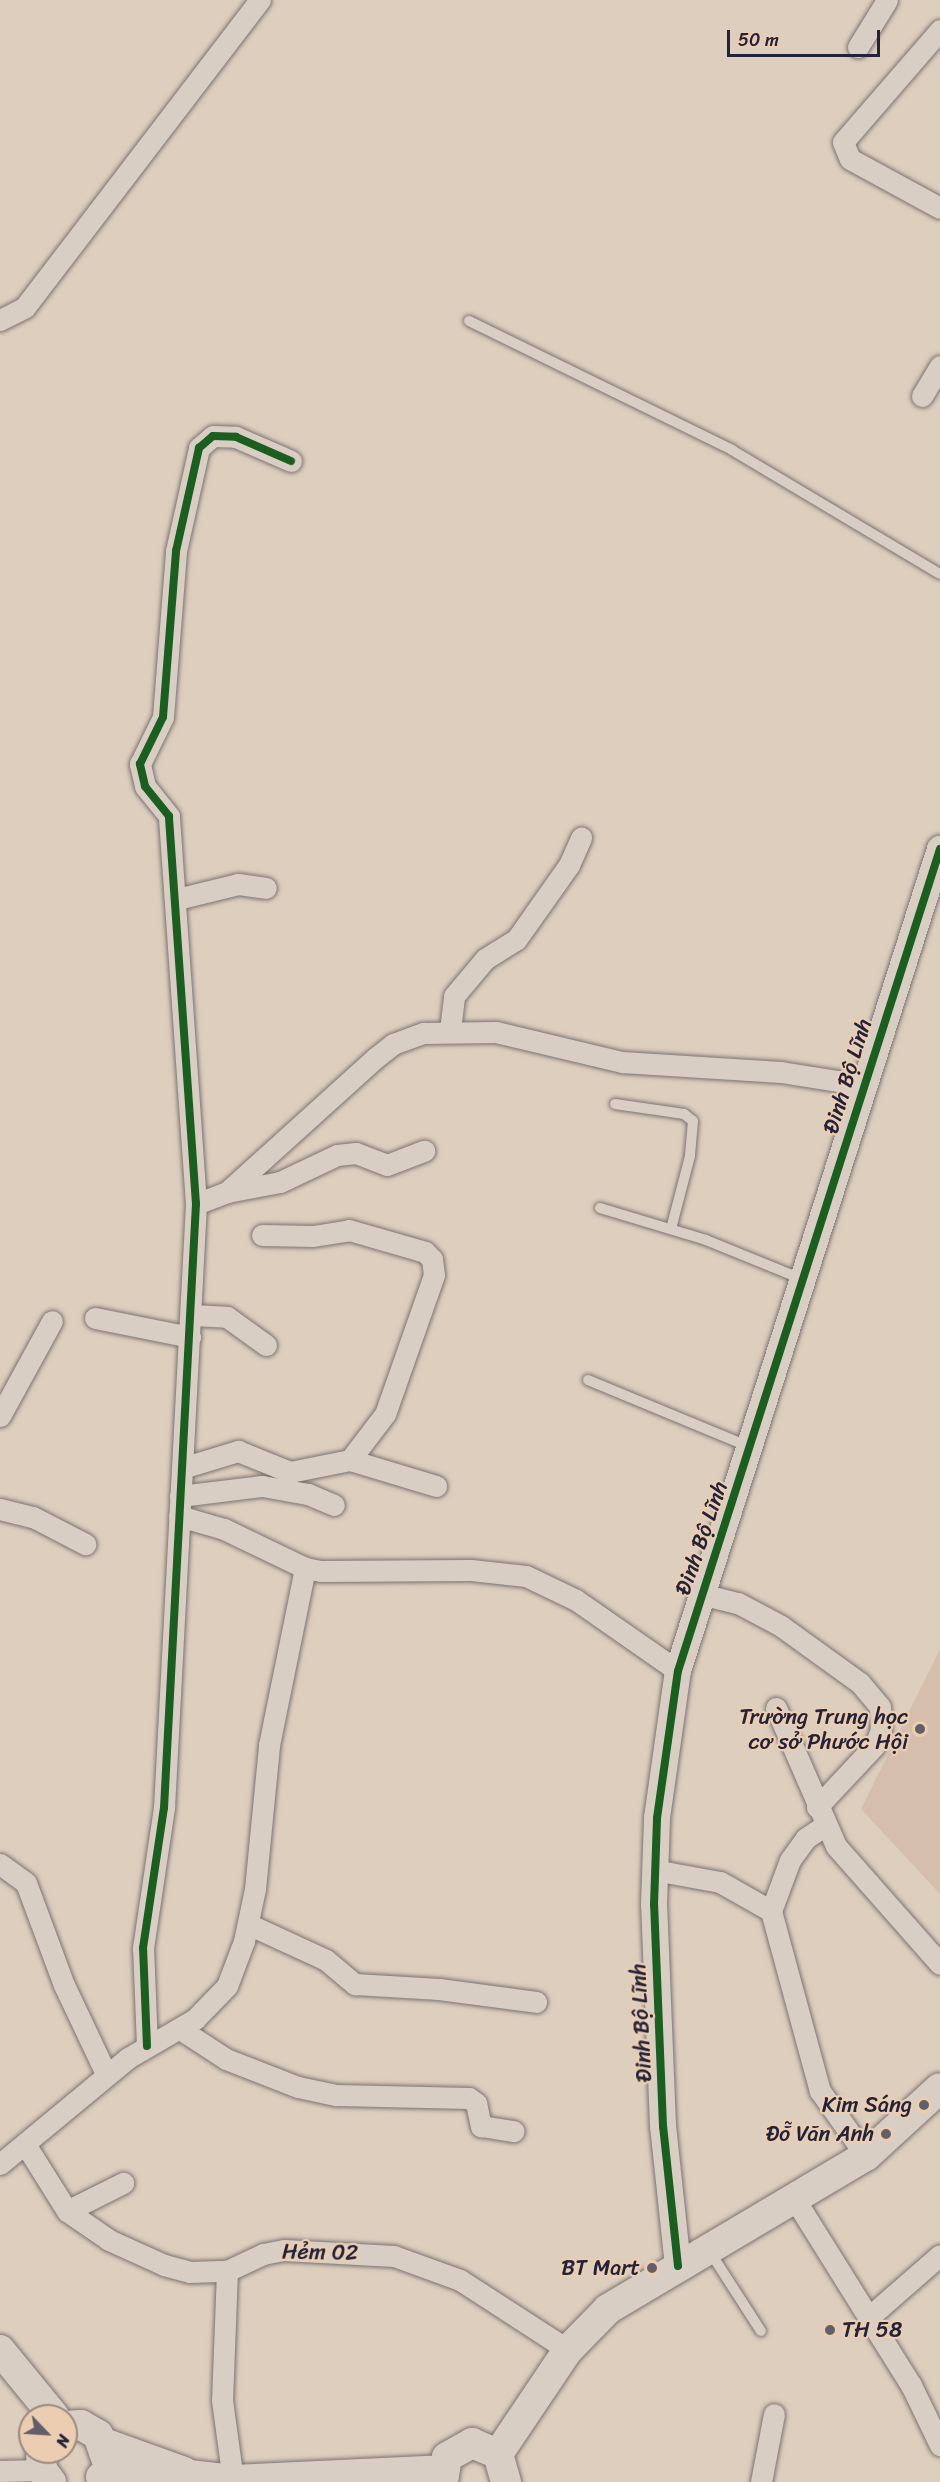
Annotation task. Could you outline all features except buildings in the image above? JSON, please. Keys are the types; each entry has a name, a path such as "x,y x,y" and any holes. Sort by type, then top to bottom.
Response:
{"main road":[{"path":"104,2443 107,2460 99,2480 189,2475 232,2480 443,2476 447,2457 463,2445 482,2444 502,2468 568,2350 608,2309 866,2156 940,2088"},
{"path":"0,2350 44,2404"},
{"path":"78,2428 90,2429 104,2443 189,2475"}],"street":[{"path":"0,320 25,307 260,0"},
{"path":"858,46 887,0"},
{"path":"940,30 843,142 850,159 940,208"},
{"path":"922,396 940,366"},
{"path":"147,2046 143,1948 165,1808 196,1204 177,899 169,816 145,786 140,764 163,717 176,551 193,461 205,440 224,436 291,461"},
{"path":"450,1030 454,996 485,959 516,940 569,865 581,838"},
{"name":"Đinh Bộ Lĩnh","path":"678,2266 663,2126 654,1870 678,1671 701,1594 751,1448 862,1085 940,849"},
{"path":"177,899 238,884 266,888"},
{"path":"227,1192 393,1044 450,1030 496,1032 622,1062 781,1072 862,1085"},
{"path":"196,1204 227,1192 269,1186 347,1152 387,1165 424,1151"},
{"path":"262,1235 313,1236 350,1230 425,1252 432,1259 434,1275 385,1414 350,1460"},
{"path":"192,1316 227,1317 266,1345"},
{"path":"96,1318 190,1337"},
{"path":"0,1416 52,1320"},
{"path":"182,1468 231,1451 290,1472 350,1460 436,1486"},
{"path":"180,1506 262,1486 308,1494 334,1505"},
{"path":"180,1506 304,1568 471,1570 526,1576 576,1600 678,1671"},
{"path":"0,1509 33,1516 85,1544"},
{"path":"0,2164 106,2074 147,2046 180,2029 208,2009 227,1986 248,1924 269,1745 304,1568"},
{"path":"701,1594 738,1603 782,1626 860,1683 880,1707 882,1730 875,1745 790,1860 771,1911 820,2091 866,2156"},
{"path":"776,1708 821,1816 853,1870 940,1964"},
{"path":"0,1864 20,1875 33,1897 64,1985 106,2074"},
{"path":"654,1870 720,1882 771,1911"},
{"path":"248,1924 326,1960 355,1984 439,1989 536,2002"},
{"path":"180,2029 226,2059 298,2087 336,2095 469,2098 476,2103 481,2126 514,2131"},
{"path":"25,2144 67,2211 123,2183"},
{"path":"794,2198 927,2413 940,2445"},
{"name":"Hẻm 02","path":"67,2211 109,2240 164,2265 190,2272 227,2271 263,2254 284,2250 394,2256 460,2280 568,2350"},
{"path":"869,2317 940,2255"},
{"path":"227,2271 222,2400 232,2480"},
{"path":"761,2482 774,2414"},
{"path":"0,2471 45,2468"}],"lane":[{"path":"469,321 732,450 940,574"},
{"path":"615,1104 684,1114 693,1121 690,1156 671,1229"},
{"path":"600,1208 671,1229 803,1279"},
{"path":"588,1380 751,1448"},
{"path":"708,2249 761,2331"}],"shaded area":[{"name":"Trường Trung học cơ sở Phước Hội","path":"940,1649 940,1894 861,1809"}],"cycle path":[{"path":"147,2046 143,1948 164,1808 196,1204 169,816 145,786 140,764 163,717 176,551 199,448 213,436 236,437 291,461"},
{"path":"678,2266 663,2126 654,1905 657,1818 678,1671 940,849"}],"place":[{"name":"Trường Trung học cơ sở Phước Hội","path":"920,1729"},
{"name":"Kim Sáng","path":"924,2105"},
{"name":"Đỗ Văn Anh","path":"886,2134"},
{"name":"BT Mart","path":"652,2268"},
{"name":"TH 58","path":"830,2330"}]}
